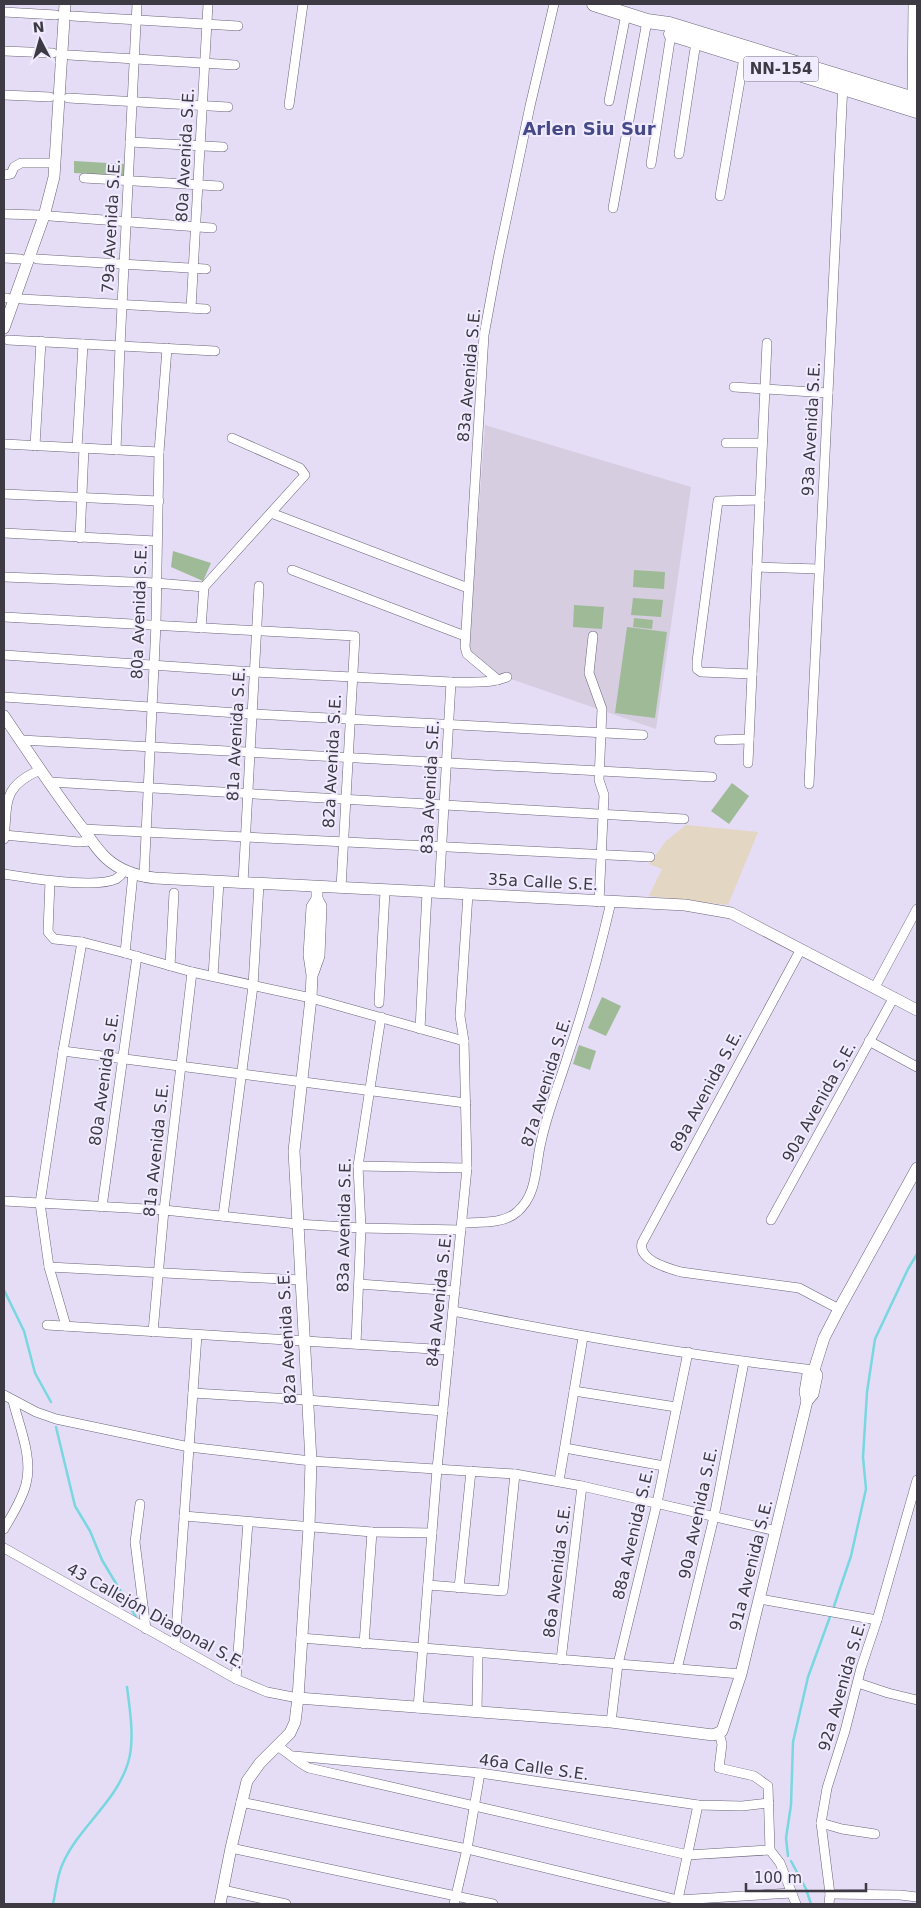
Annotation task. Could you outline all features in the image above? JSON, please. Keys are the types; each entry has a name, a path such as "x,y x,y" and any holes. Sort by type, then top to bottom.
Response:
{"main road":[{"name":"NN-154","path":"594,4 618,10 647,21 671,34 696,42 745,52"},
{"name":"NN-154","path":"647,21 668,24 745,52 915,105"}],"street":[{"path":"4,328 50,195 55,163 65,4"},
{"name":"79a Avenida S.E.","path":"116,450 137,4"},
{"name":"80a Avenida S.E.","path":"191,308 208,4"},
{"path":"289,105 303,4"},
{"name":"83a Avenida S.E.","path":"439,893 451,682 502,679 468,654 465,647 484,336 530,106 554,4"},
{"path":"913,4 915,15 915,105"},
{"path":"609,101 618,10"},
{"path":"4,12 56,15"},
{"path":"72,16 238,26"},
{"path":"613,208 647,21"},
{"path":"651,164 671,34"},
{"path":"679,154 696,42"},
{"path":"4,51 53,54"},
{"path":"720,196 745,52"},
{"path":"69,55 236,65"},
{"name":"93a Avenida S.E.","path":"809,784 843,83"},
{"path":"4,95 50,97"},
{"path":"68,98 228,108"},
{"path":"130,142 223,147"},
{"path":"4,175 12,174 14,167 21,163 55,163"},
{"path":"84,178 219,186"},
{"path":"4,214 39,215"},
{"path":"50,216 212,228"},
{"path":"4,258 21,259"},
{"path":"37,259 206,269"},
{"path":"21,299 206,309"},
{"path":"8,340 215,351"},
{"path":"35,446 41,341"},
{"path":"748,763 767,343"},
{"path":"80,538 83,344"},
{"name":"80a Avenida S.E.","path":"126,953 134,874 145,831 156,624 159,452 167,348"},
{"path":"734,387 828,393"},
{"path":"201,628 204,587 305,475 300,468 232,438"},
{"path":"726,443 762,443"},
{"path":"4,444 159,452"},
{"path":"4,494 158,501"},
{"path":"752,674 702,672 697,669 697,661 718,501 760,500"},
{"path":"271,513 468,588"},
{"path":"4,532 156,541"},
{"path":"757,567 819,569"},
{"path":"292,570 465,636"},
{"path":"4,577 156,583 204,587"},
{"name":"81a Avenida S.E.","path":"243,883 259,586"},
{"path":"4,617 256,631"},
{"name":"82a Avenida S.E.","path":"256,631 355,636 341,888"},
{"path":"593,636 589,673 602,709 598,780 604,795 599,902"},
{"path":"4,655 254,672 451,682"},
{"path":"4,697 350,720 643,734"},
{"path":"4,716 40,770 92,841 106,858 134,874"},
{"path":"718,740 749,739"},
{"path":"21,740 712,777"},
{"path":"4,839 6,808 12,789 23,778 40,770"},
{"path":"50,782 684,819"},
{"path":"83,829 650,857"},
{"path":"4,834 79,842 92,841"},
{"path":"4,874 50,881 106,882 134,874"},
{"name":"35a Calle S.E.","path":"134,874 259,884 317,893 341,888 694,906 731,913 917,1010"},
{"path":"50,881 48,932 54,939 82,942 192,972 311,998 464,1041"},
{"path":"212,976 219,882"},
{"path":"223,1216 253,986 259,884"},
{"path":"379,1003 385,891"},
{"path":"420,1028 427,892"},
{"path":"170,966 174,893"},
{"name":"82a Avenida S.E.","path":"220,1904 247,1781 260,1763 290,1733 295,1722 298,1698 309,1527 311,1461 294,1151 312,975 319,956 321,906 317,893"},
{"name":"84a Avenida S.E.","path":"418,1708 437,1469 467,1168 464,1041 460,1016 468,894"},
{"name":"87a Avenida S.E.","path":"4,1201 164,1210 297,1224 360,1228 462,1226 502,1220 517,1214 525,1204 535,1181 541,1142 579,1023 611,902"},
{"path":"875,987 917,909"},
{"path":"66,1326 49,1267 40,1203 82,942"},
{"name":"89a Avenida S.E.","path":"801,949 698,1136 641,1248 645,1256 670,1269 799,1288 839,1309"},
{"name":"80a Avenida S.E.","path":"102,1206 137,956"},
{"name":"81a Avenida S.E.","path":"153,1332 164,1210 192,972"},
{"name":"90a Avenida S.E.","path":"771,1220 894,997"},
{"name":"83a Avenida S.E.","path":"356,1344 360,1228 358,1166 381,1017"},
{"path":"869,1041 917,1067"},
{"path":"63,1051 466,1103"},
{"path":"358,1166 467,1168"},
{"name":"91a Avenida S.E.","path":"719,1733 722,1731 742,1674 807,1401 804,1392 808,1374 814,1370 824,1338 917,1168"},
{"path":"49,1267 158,1271 300,1280"},
{"path":"359,1284 455,1290"},
{"path":"453,1311 583,1337 744,1362 814,1370"},
{"path":"47,1325 449,1350"},
{"path":"175,1645 197,1334"},
{"name":"86a Avenida S.E.","path":"559,1481 583,1337"},
{"name":"88a Avenida S.E.","path":"611,1722 618,1664 657,1504 688,1352"},
{"name":"90a Avenida S.E.","path":"677,1669 714,1517 744,1362"},
{"path":"574,1391 676,1407"},
{"path":"193,1393 443,1411"},
{"path":"4,1395 36,1412 56,1418 189,1447 311,1461 515,1474 582,1486 776,1531"},
{"path":"4,1529 26,1484 28,1467 13,1401"},
{"path":"565,1448 664,1466"},
{"path":"459,1588 470,1471"},
{"path":"428,1585 503,1591 515,1474"},
{"name":"86a Avenida S.E.","path":"561,1660 582,1486"},
{"name":"92a Avenida S.E.","path":"829,1904 830,1894 821,1823 827,1788 845,1731 861,1668 917,1486"},
{"path":"140,1504 135,1542 146,1629"},
{"path":"184,1516 372,1532 432,1533"},
{"path":"236,1679 248,1522"},
{"path":"364,1644 372,1532"},
{"name":"43 Callejón Diagonal S.E.","path":"4,1548 236,1679 267,1692 298,1698"},
{"path":"760,1598 877,1620"},
{"path":"301,1638 742,1674"},
{"path":"476,1712 478,1653"},
{"path":"858,1683 888,1694 917,1700"},
{"path":"298,1698 611,1722 713,1735 719,1733 722,1744 719,1768 754,1776 768,1786 770,1850 780,1863 796,1904"},
{"path":"277,1746 309,1768 688,1855 770,1850"},
{"name":"46a Calle S.E.","path":"294,1756 480,1773 698,1805 742,1806 769,1803"},
{"path":"455,1900 467,1849 480,1773"},
{"path":"241,1802 467,1849 677,1902 792,1893"},
{"path":"677,1902 698,1805"},
{"path":"821,1823 842,1829 875,1834"},
{"path":"231,1848 455,1900 493,1904"},
{"path":"223,1890 286,1904"},
{"path":"830,1894 900,1895 917,1898"}],"shaded area":[{"path":"485,425 691,487 656,729 499,675 469,649"},
{"path":"686,825 758,832 728,905 649,896 662,869 649,864 666,841"}],"green space":[{"path":"74,161 125,164 125,176 74,173"},
{"path":"173,551 211,563 203,581 171,567"},
{"path":"634,570 665,572 664,589 633,587"},
{"path":"633,598 663,600 661,617 631,615"},
{"path":"574,605 604,607 602,629 573,627"},
{"path":"634,618 653,620 652,629 633,627"},
{"path":"627,627 667,632 655,718 615,713"},
{"path":"732,783 749,796 729,824 711,811"},
{"path":"602,997 621,1006 606,1036 588,1028"},
{"path":"579,1045 596,1051 590,1070 573,1064"}],"waterway":[{"path":"833,1609 851,1556 866,1489 863,1457 867,1392 875,1339 917,1254"},
{"path":"4,1290 24,1331 35,1373 51,1402"},
{"path":"56,1427 75,1506 90,1531 102,1560 136,1617"},
{"path":"788,1856 786,1838 791,1805 793,1742 808,1677 831,1614"},
{"path":"53,1904 59,1873 63,1863 78,1838 115,1790 128,1763 132,1735 127,1687"},
{"path":"791,1861 806,1889 811,1904"}],"district":[{"name":"Arlen Siu Sur","path":"589,128"}]}
